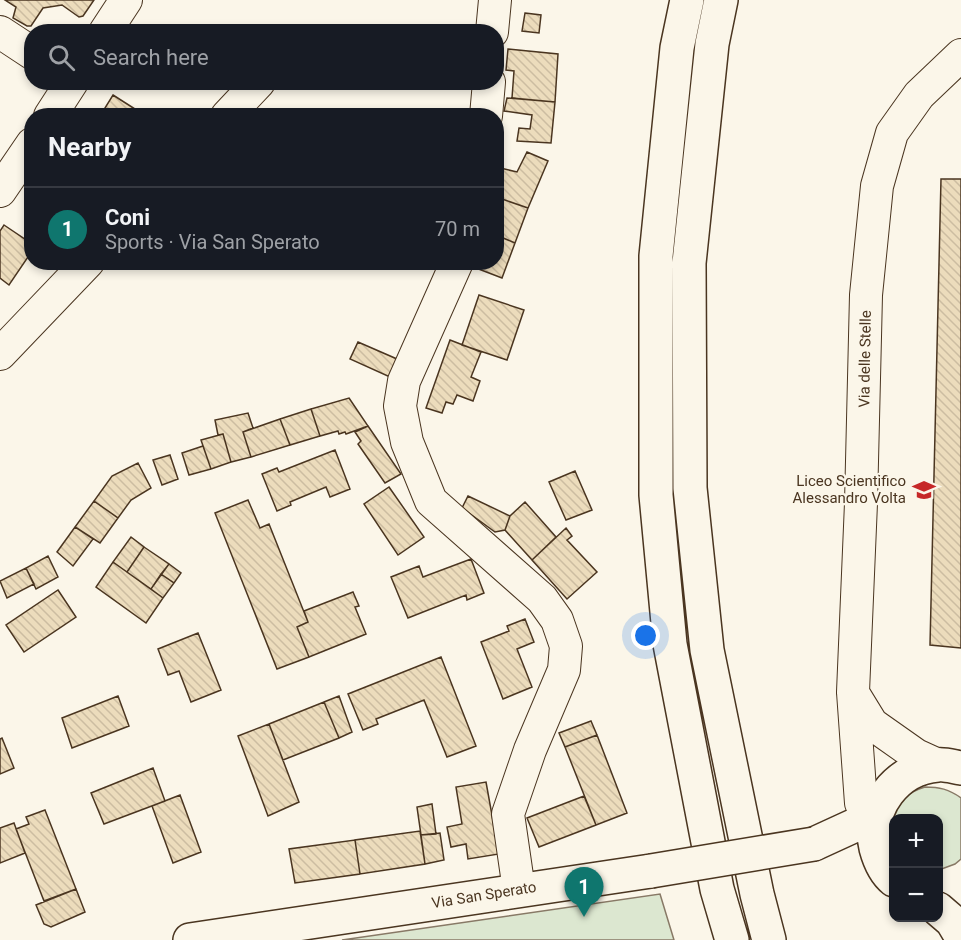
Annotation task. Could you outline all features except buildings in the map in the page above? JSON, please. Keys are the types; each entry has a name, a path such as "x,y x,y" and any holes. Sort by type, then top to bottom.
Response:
{"main road":[{"path":"687,0 677,48 656,256 656,495 670,644 717,889 732,940"},
{"path":"721,0 712,44 689,263 690,488 707,650 757,894 770,940"},
{"path":"886,870 873,838 875,816 884,796 898,780 917,769 950,766"},
{"path":"814,844 875,816"},
{"path":"814,844 886,870"},
{"name":"Via San Sperato","path":"190,940 651,871 814,844"},
{"path":"943,900 961,897"},
{"path":"943,913 952,921 961,936"}],"street":[{"path":"110,24 126,0"},
{"path":"493,24 495,0"},
{"path":"0,32 24,48"},
{"name":"Via delle Stelle","path":"875,816 861,803 853,692 861,503 866,295 877,186 892,133 919,95 961,55"},
{"path":"55,108 67,90"},
{"path":"235,108 252,90"},
{"path":"487,108 488,90"},
{"path":"0,191 24,156"},
{"path":"0,354 80,270"},
{"path":"453,270 404,381 400,406 406,442 431,501 542,599 557,620 566,646 564,670 530,750 508,813 519,890"},
{"path":"853,692 872,724 916,755 950,766"}],"green space":[{"path":"925,787 935,787 952,792 961,798 961,859 955,864 943,868 943,814 891,814 898,803 914,791"},
{"path":"660,894 674,940 342,940"}],"place":[{"name":"Liceo Scientifico Alessandro Volta","path":"924,490"},
{"name":"Coni","path":"584,917"}]}
